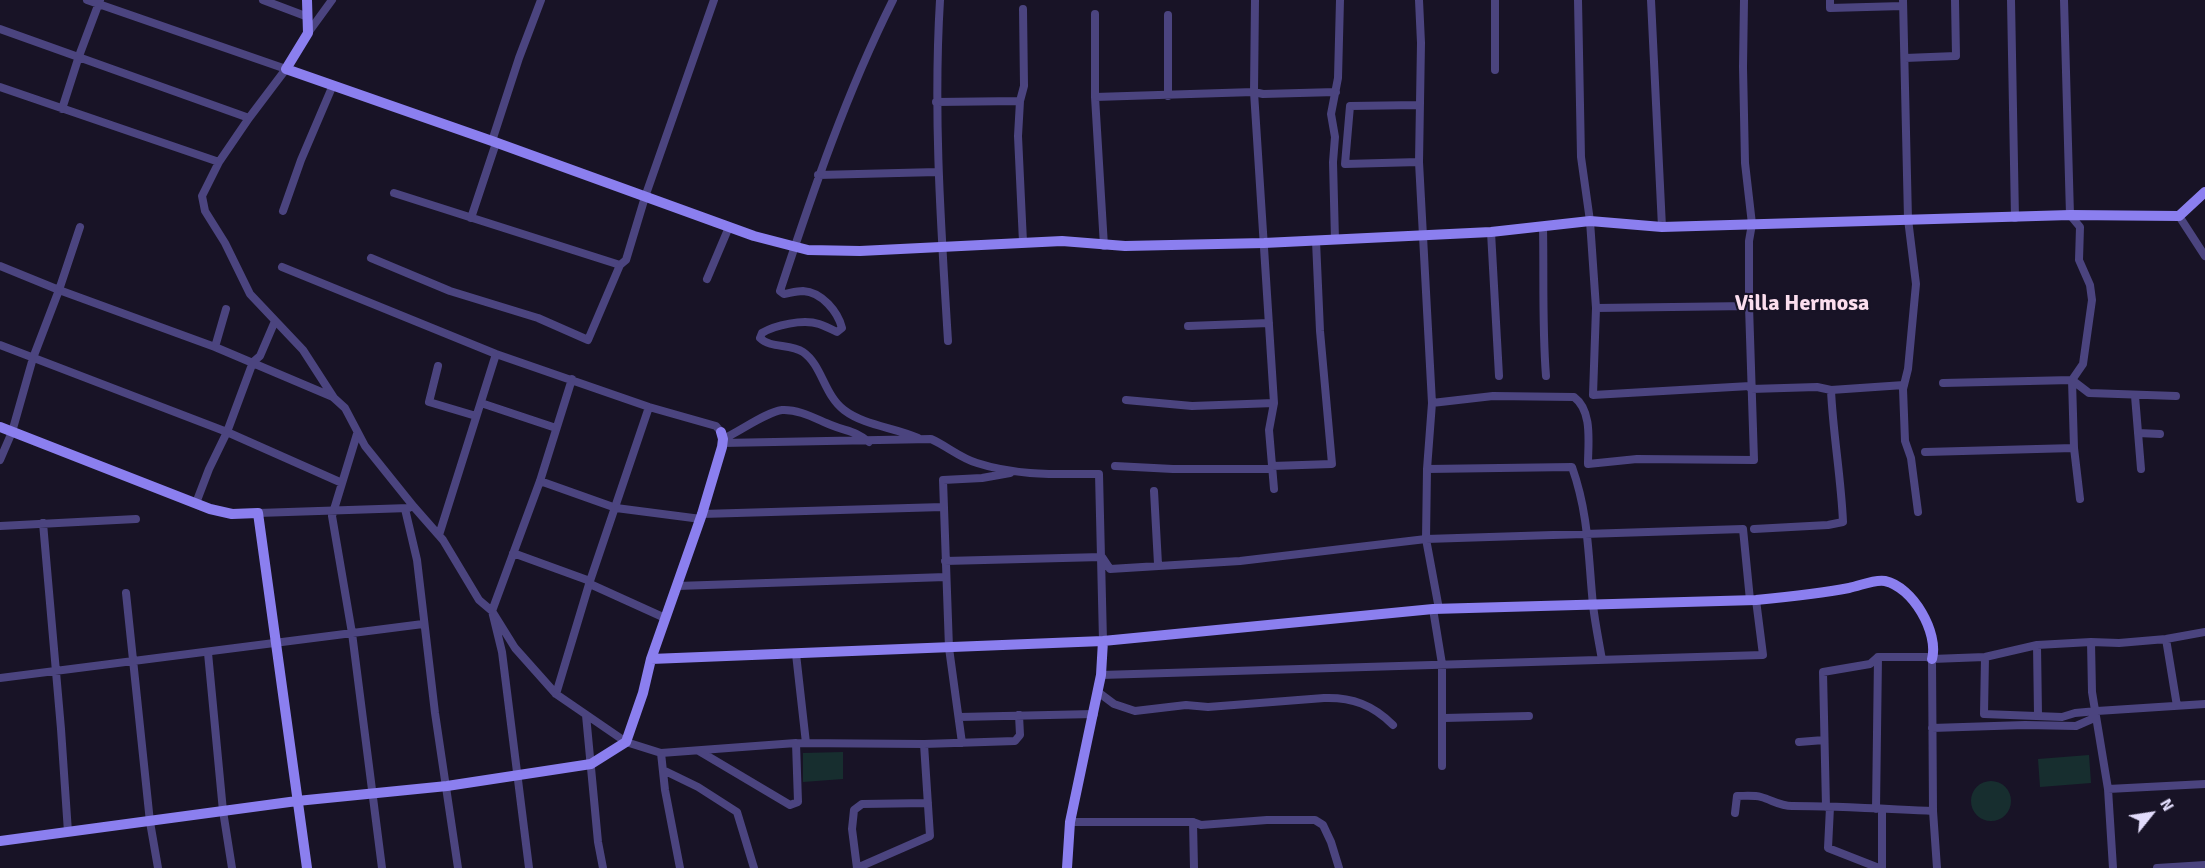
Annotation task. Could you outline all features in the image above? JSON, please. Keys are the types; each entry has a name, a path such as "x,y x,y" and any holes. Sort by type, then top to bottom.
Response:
{"street":[{"path":"87,0 100,2 754,236 808,249 835,251 1062,241 1104,246 1264,243 1491,232 1590,221 1662,227 2070,215 2179,216 2205,192"},
{"path":"263,0 308,17"},
{"path":"307,0 308,33"},
{"path":"332,0 219,162 202,195 205,211 225,243 246,288 303,350 334,398 345,408 357,434 409,508 439,535 479,600 492,611 515,648 555,694 626,742 661,753 796,743 924,744 1015,741 1020,735 1019,715"},
{"path":"471,218 519,58 541,0"},
{"path":"370,258 450,291 538,318 588,340 620,266 626,260 645,197 714,0"},
{"path":"893,0 868,49 818,175 780,291 784,294 803,291 818,296 832,308 842,328 837,332 817,323 800,323 769,329 762,333 760,338 765,343 797,349 808,357 829,393 843,410 882,427 918,438"},
{"path":"940,0 936,102 948,340"},
{"path":"1255,0 1254,92 1274,403 1269,430 1274,489"},
{"path":"1335,240 1332,162 1335,137 1331,114 1336,92 1340,0"},
{"path":"1419,0 1421,43 1419,162 1431,403 1426,538 1442,664 1444,718 1442,766"},
{"path":"1495,0 1495,70"},
{"path":"1578,0 1581,157 1590,221 1596,308 1593,395 1751,388 1816,387 1831,390 1904,385"},
{"path":"1651,0 1662,227"},
{"path":"1431,403 1493,396 1574,397 1584,408 1588,427 1588,464 1637,459 1754,460 1749,306 1749,241 1752,224 1745,163 1744,0"},
{"path":"1830,0 1830,8 1903,3 1908,219 1916,284 1904,385 1905,441 1911,459 1918,513"},
{"path":"1905,58 1956,56 1955,0"},
{"path":"2011,0 2015,218"},
{"path":"2064,0 2070,215 2080,227 2079,260 2090,285 2092,300 2083,364 2072,380 2074,448 2080,499"},
{"path":"63,109 79,56 100,2"},
{"path":"1023,9 1024,86 1020,100 1018,136 1023,242"},
{"path":"1095,14 1095,98 1104,246"},
{"path":"1168,15 1168,96"},
{"path":"0,29 249,118"},
{"path":"284,211 301,160 333,86"},
{"path":"0,87 219,162"},
{"path":"1095,98 1254,92 1263,94 1336,92"},
{"path":"936,102 1020,100"},
{"path":"1419,105 1350,106 1345,164 1419,162"},
{"path":"818,175 938,172"},
{"path":"394,193 620,266"},
{"path":"2179,216 2205,256"},
{"path":"0,460 12,432 33,358 80,227"},
{"path":"707,279 729,227"},
{"path":"1543,227 1542,337 1546,376"},
{"path":"1491,232 1498,375"},
{"path":"1115,466 1173,470 1332,464 1320,331 1316,241"},
{"path":"0,266 59,290 215,346 334,398"},
{"path":"0,841 297,801 447,786 519,776 591,764 626,742 643,693 651,659 701,517 722,438 716,426 649,407 496,354 282,267"},
{"path":"1596,308 1749,306"},
{"path":"215,346 226,309"},
{"path":"196,503 227,432 253,362 260,356 275,321"},
{"path":"1188,326 1269,323"},
{"path":"0,345 227,432 342,483"},
{"path":"439,535 496,354"},
{"path":"438,366 429,402 476,416"},
{"path":"530,868 502,652 492,611 540,481 572,380"},
{"path":"1943,383 2072,380 2089,393 2176,396"},
{"path":"1754,529 1828,525 1843,522 1831,390"},
{"path":"2135,396 2141,470"},
{"path":"1126,400 1192,406 1274,403"},
{"path":"481,403 556,428"},
{"path":"555,694 649,407"},
{"path":"722,438 765,416 783,410 849,429 870,442"},
{"path":"0,427 196,503 232,514 409,508"},
{"path":"2138,433 2160,434"},
{"path":"357,434 332,516 352,633 382,868"},
{"path":"722,438 870,442 932,439 950,451 976,463 1014,472 1099,474 1103,641 1101,675 1070,822 1067,868"},
{"path":"1925,452 2074,448"},
{"path":"1427,469 1572,467 1580,488 1588,532 1593,604 1602,660"},
{"path":"962,743 949,648 943,480 982,478 1014,472"},
{"path":"540,481 616,508 701,517 943,507"},
{"path":"1154,490 1158,564"},
{"path":"409,508 458,868"},
{"path":"258,513 307,868"},
{"path":"0,526 136,519"},
{"path":"43,523 68,832"},
{"path":"1101,675 1763,655 1743,529 1426,538 1240,561 1158,564 1110,569 1102,557"},
{"path":"513,553 590,582 665,618"},
{"path":"945,561 1102,557"},
{"path":"677,586 946,577"},
{"path":"651,659 1103,641 1436,609 1753,600 1793,597 1883,580 1894,584 1924,616 1935,650 1932,659 1932,728 1933,811 1937,868"},
{"path":"126,593 150,822 158,868"},
{"path":"0,678 132,663 423,624"},
{"path":"1878,657 1881,868 1828,848 1823,672 1870,664 1878,657 1927,657 1932,659 1985,657 2037,645 2119,643 2166,639 2205,632"},
{"path":"2166,639 2177,706"},
{"path":"2091,642 2092,692 2097,711 2108,789 2113,868"},
{"path":"2037,645 2038,715"},
{"path":"208,653 232,868"},
{"path":"796,654 806,743"},
{"path":"1985,657 1984,714 2061,717 2097,711 2205,704"},
{"path":"1098,692 1114,704 1135,711 1186,705 1208,707 1343,698 1374,709 1392,725"},
{"path":"1932,728 2076,726 2092,719 2097,711"},
{"path":"959,717 1094,714"},
{"path":"586,715 598,842 603,868"},
{"path":"1444,718 1529,716"},
{"path":"1799,742 1824,740"},
{"path":"699,751 790,805 798,802 796,743"},
{"path":"924,744 928,803 930,836 857,868 852,829 854,810 862,804 928,803"},
{"path":"661,753 680,868"},
{"path":"663,770 698,787 737,812 754,868"},
{"path":"2108,789 2205,784"},
{"path":"1735,813 1737,796 1761,797 1774,803 1792,806 1805,804 1933,811"},
{"path":"1070,822 1193,822 1202,825 1267,820 1315,820 1323,825 1339,868"},
{"path":"1193,822 1194,868"},
{"path":"2157,868 2205,866"}],"green space":[{"path":"843,752 843,779 803,782 803,753"},
{"path":"2089,755 2091,783 2040,787 2038,759"},
{"path":"1991,781 1999,782 2005,787 2010,793 2010,809 2005,815 1999,820 1991,821 1983,820 1977,815 1972,809 1971,801 1972,793 1977,787 1983,782"}],"district":[{"name":"Villa Hermosa","path":"1802,304"}]}
